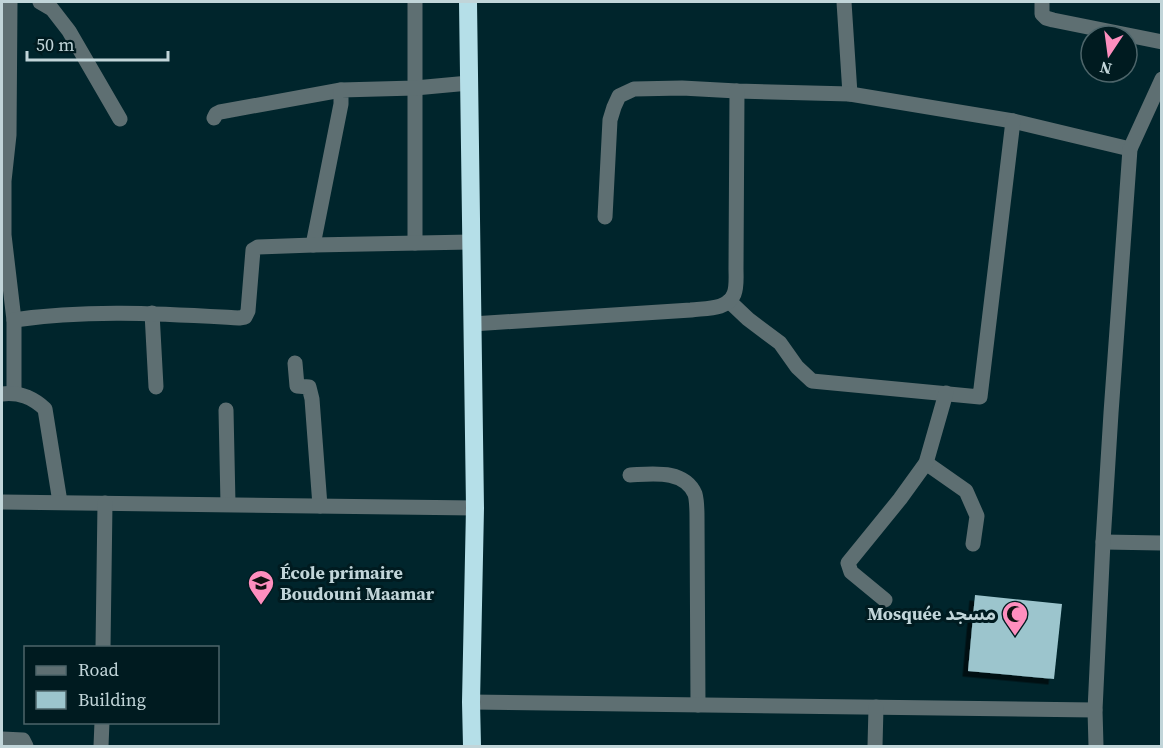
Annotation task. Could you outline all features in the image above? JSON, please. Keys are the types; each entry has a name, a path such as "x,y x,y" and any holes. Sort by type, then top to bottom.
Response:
{"highway":[{"path":"468,2 475,508 472,747"}],"street":[{"path":"40,2 52,9 69,31 120,119"},
{"path":"415,2 415,243"},
{"path":"844,2 850,94"},
{"path":"1042,2 1042,14 1046,18 1161,42"},
{"path":"8,5 9,135 4,181 4,235 14,320 8,393 37,401 45,409 60,502"},
{"path":"1096,747 1095,710 1103,542 1130,149 1161,79"},
{"path":"214,118 220,112 341,90 416,88 469,83"},
{"path":"605,217 610,120 620,96 634,89 682,88 850,94 1012,121 1130,149"},
{"path":"313,245 341,104 341,90"},
{"path":"472,324 691,310 723,305 729,301 734,293 736,269 737,91"},
{"path":"729,301 748,319 780,343 796,367 812,381 980,397 1012,121"},
{"path":"14,320 53,316 152,313 245,317 248,311 253,250 258,247 471,242"},
{"path":"152,313 156,387"},
{"path":"295,363 297,386 309,387 312,399 320,506"},
{"path":"885,600 851,572 848,563 900,500 926,463 946,393"},
{"path":"226,410 228,504"},
{"path":"926,463 966,490 977,516 973,544"},
{"path":"630,476 656,474 679,477 690,486 696,496 698,705"},
{"path":"2,502 475,508"},
{"path":"103,646 105,503"},
{"path":"1103,542 1161,543"},
{"path":"471,702 1095,710"},
{"path":"875,747 876,707"},
{"path":"101,747 102,724"},
{"path":"2,739 23,740 26,747"}],"building":[{"name":"Mosquée مسجد","path":"975,595 1062,604 1054,679 968,671"}],"place":[{"name":"École primaire Boudouni Maamar","path":"261,606"},
{"name":"Mosquée مسجد","path":"1015,637"}]}
